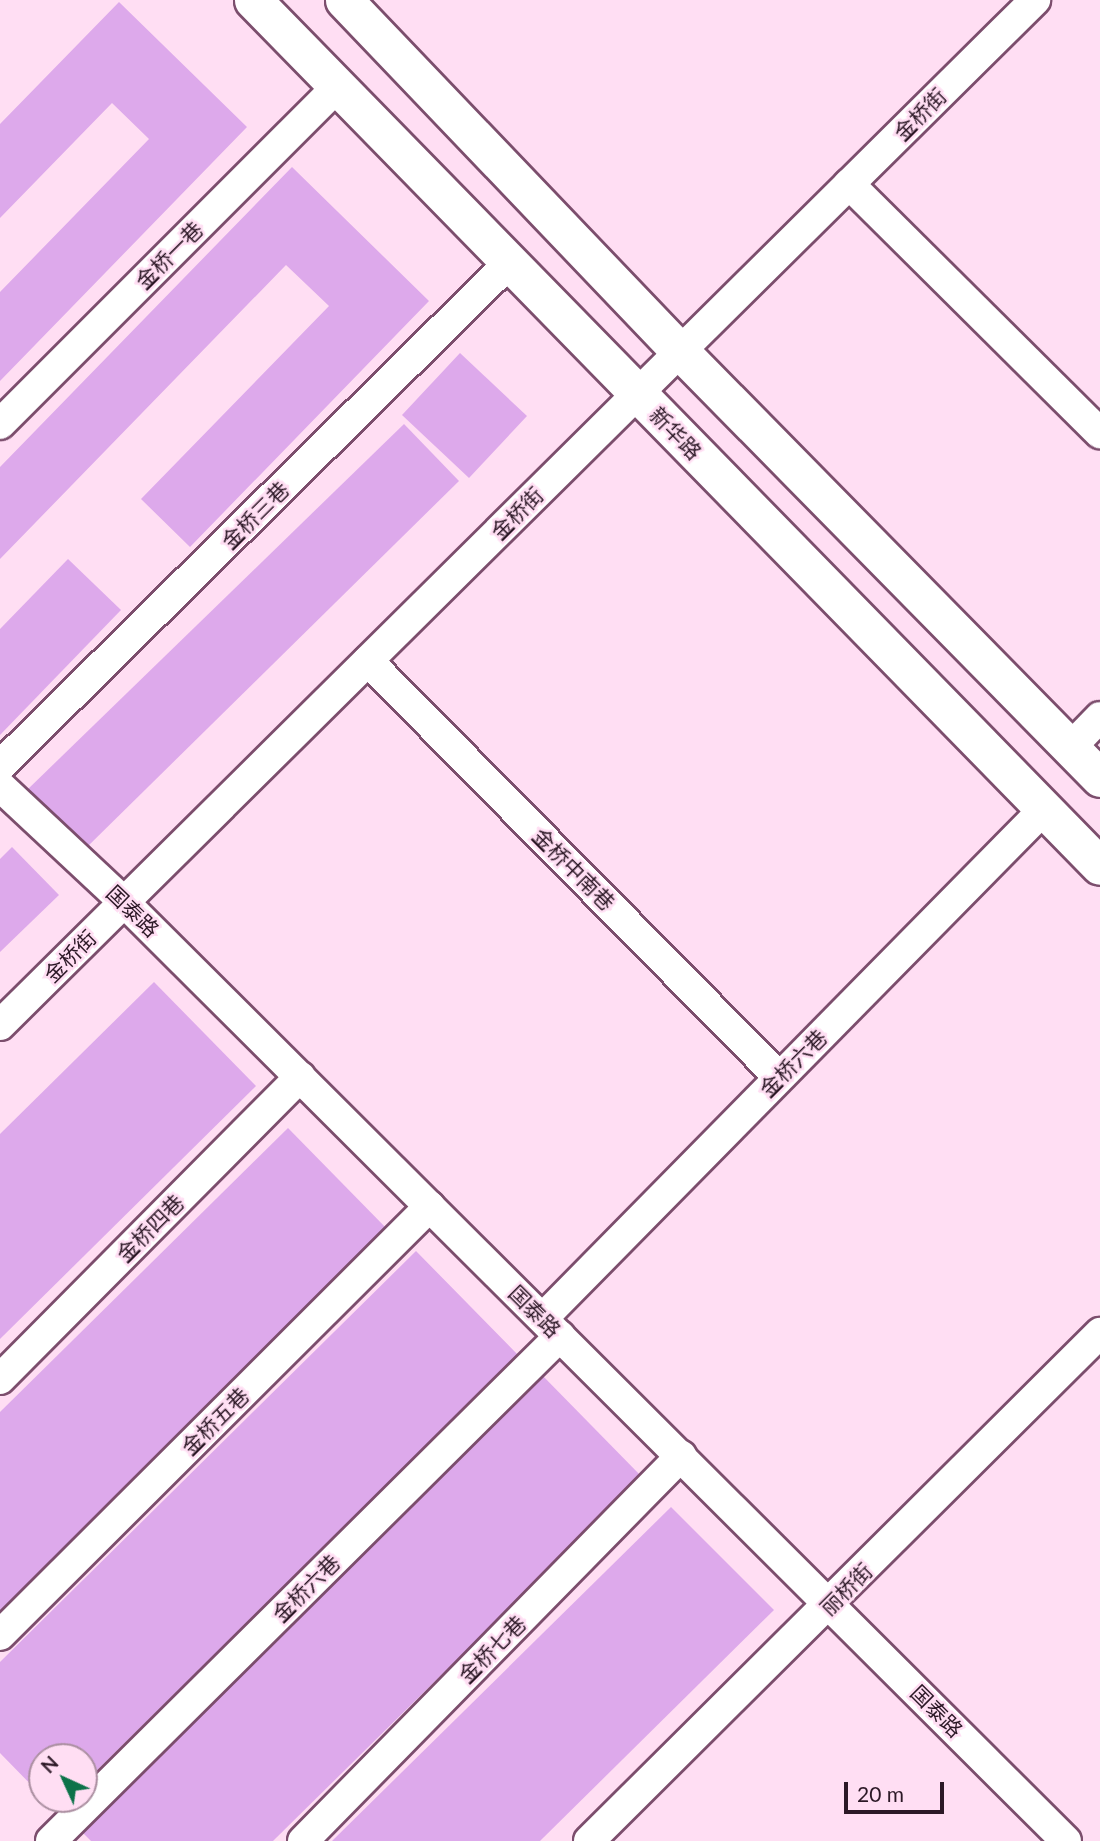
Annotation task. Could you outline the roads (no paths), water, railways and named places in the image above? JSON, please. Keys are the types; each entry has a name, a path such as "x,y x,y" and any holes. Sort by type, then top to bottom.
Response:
{"street":[{"name":"新华路","path":"253,0 1100,866"},
{"path":"344,0 680,351 1100,778"},
{"name":"金桥街","path":"0,1026 1035,0"},
{"name":"金桥一巷","path":"0,424 337,87"},
{"path":"849,184 1096,422"},
{"name":"金桥三巷","path":"0,766 509,263"},
{"name":"金桥中南巷","path":"368,661 779,1077"},
{"path":"1070,748 1100,717"},
{"name":"国泰路","path":"0,786 124,902 1066,1841"},
{"name":"金桥六巷","path":"51,1841 551,1327 779,1077 1044,809"},
{"name":"金桥四巷","path":"0,1379 300,1077"},
{"name":"金桥五巷","path":"0,1635 430,1206"},
{"name":"丽桥街","path":"589,1841 831,1605 1100,1333"},
{"name":"金桥七巷","path":"303,1841 681,1456"}]}
